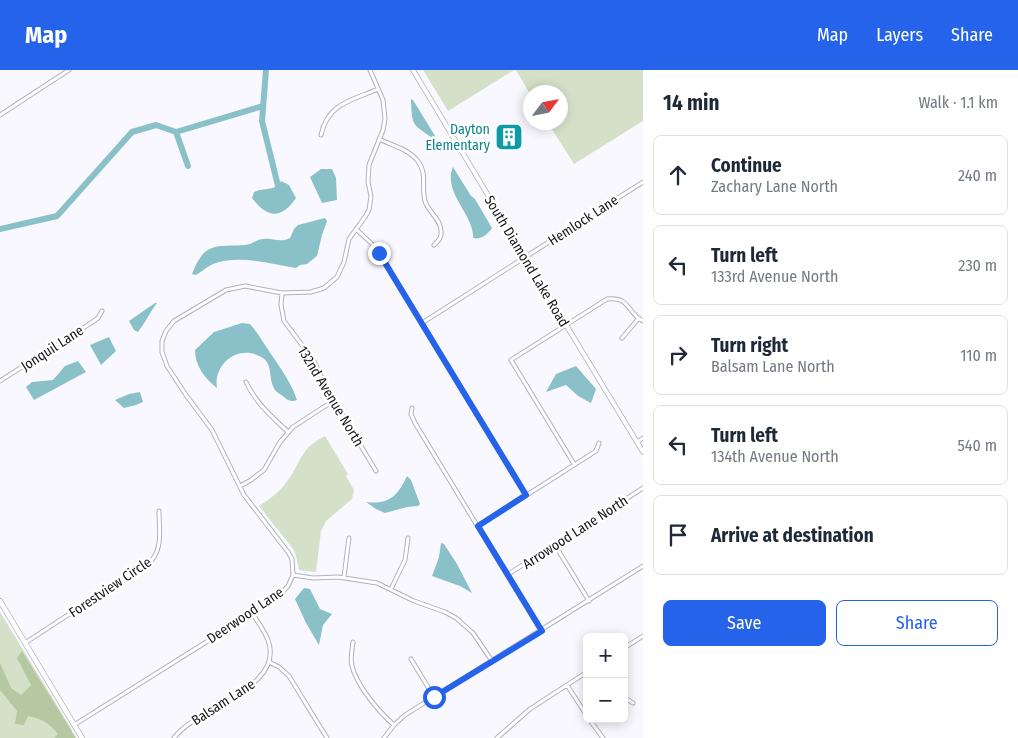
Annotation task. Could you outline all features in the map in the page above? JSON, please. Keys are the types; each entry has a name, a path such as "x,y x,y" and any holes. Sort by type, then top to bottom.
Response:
{"main road":[{"path":"0,601 82,738"}],"street":[{"path":"0,115 69,70"},
{"path":"292,575 292,559 288,552 250,504 212,430 167,366 162,352 162,341 166,331 174,321 226,290 245,286 282,293 311,292 324,288 341,271 346,245 368,210 371,196 368,182 369,165 385,119 385,109 370,70"},
{"name":"South Diamond Lake Road","path":"413,70 524,258 643,452"},
{"path":"321,135 325,121 333,110 378,89"},
{"path":"379,139 409,153 421,165 424,176 426,205 442,231 440,239 434,245"},
{"name":"Hemlock Lane","path":"422,323 643,182"},
{"path":"356,229 379,253 526,495"},
{"name":"132nd Avenue North","path":"282,293 284,321 314,361 333,400 376,471"},
{"path":"574,464 511,360 602,301 612,298 622,300 638,318 643,320"},
{"name":"Jonquil Lane","path":"0,381 91,323 98,318 102,311"},
{"path":"622,338 638,318"},
{"path":"246,382 263,409 288,432"},
{"path":"240,486 252,480 264,470 288,432 300,421 333,400"},
{"path":"412,408 411,414 415,423 542,631"},
{"path":"637,442 643,438"},
{"path":"478,526 596,451 599,443"},
{"name":"Arrowood Lane North","path":"507,575 643,488"},
{"name":"Forestview Circle","path":"25,643 152,560 160,544 159,511"},
{"path":"344,577 349,538"},
{"path":"392,589 405,560 408,538"},
{"path":"554,545 589,601"},
{"path":"384,738 405,715 643,566"},
{"name":"Deerwood Lane","path":"74,724 282,594 288,586 292,575 313,578 344,577 377,583 392,589 414,601 456,618 473,632 492,661"},
{"path":"252,613 268,640 269,662 279,667 289,676 326,738"},
{"path":"628,646 642,637 643,642"},
{"path":"353,642 352,664 357,678 375,706 394,725"},
{"path":"410,659 434,697"},
{"name":"Balsam Lane","path":"174,738 187,726 257,681 269,662"},
{"path":"497,738 530,709 583,675"},
{"path":"567,685 583,710"},
{"path":"628,700 633,703"},
{"path":"592,723 603,738"}],"green space":[{"path":"423,70 514,70 448,111"},
{"path":"516,70 643,70 643,121 574,164 552,130 568,130 568,85 525,85"},
{"path":"325,436 348,474 346,476 354,490 352,499 326,521 321,531 316,572 299,570 293,549 259,506 282,488 293,473 302,455 310,446"},
{"path":"0,612 72,730 59,738 0,738"},
{"path":"22,651 76,738 54,738 58,734 52,727 33,717 28,716 24,725 15,724 17,711 0,690 0,663 11,688 21,695 31,685 17,658"}],"water":[{"path":"411,99 437,139 435,140 415,124 412,115"},
{"path":"453,167 492,228 481,237 473,238 469,221 455,195 451,176"},
{"path":"321,169 332,169 336,178 337,200 322,203 310,177"},
{"path":"281,181 289,185 296,198 285,210 274,214 269,213 263,210 252,198 254,192 275,187"},
{"path":"325,218 327,221 317,256 307,264 296,268 254,261 233,260 213,264 196,275 192,274 202,256 212,248 247,245 263,239 287,239 290,238 298,225"},
{"path":"157,303 138,332 134,330 129,321"},
{"path":"242,323 250,324 256,331 286,376 297,400 289,400 276,391 268,364 263,358 254,354 237,354 230,358 219,371 217,388 204,376 195,356 195,350 214,332"},
{"path":"109,337 116,351 101,365 90,345"},
{"path":"78,361 86,372 34,400 26,387 32,382 53,380 65,366"},
{"path":"576,366 596,389 591,403 578,396 566,385 546,392 556,374"},
{"path":"140,392 143,402 136,405 124,408 115,400 129,394"},
{"path":"407,476 411,480 420,504 418,506 385,513 366,502 381,502 392,497"},
{"path":"441,543 444,544 457,564 472,593 460,586 432,576 439,557"},
{"path":"304,588 310,589 320,609 332,614 323,625 319,645 295,599"}],"waterway":[{"path":"266,70 262,121 280,194"},
{"path":"0,229 57,216 132,132 156,125 176,132 263,106"},
{"path":"176,132 188,166"}],"place":[{"name":"Dayton Elementary","path":"509,137"}],"route":[{"path":"379,253 526,495 478,526 542,631 434,697"}]}
